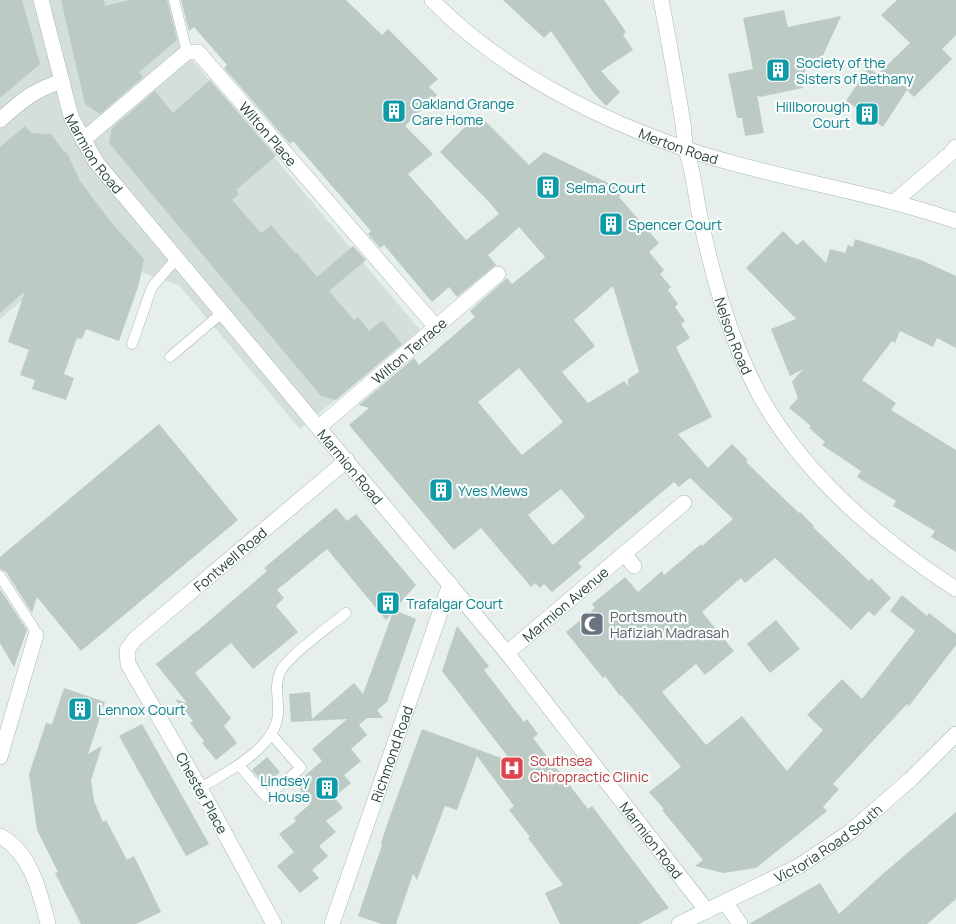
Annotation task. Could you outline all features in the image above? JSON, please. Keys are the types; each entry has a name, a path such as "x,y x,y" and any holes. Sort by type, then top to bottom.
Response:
{"street":[{"name":"Marmion Road","path":"41,0 72,119 96,162 507,653 707,911"},
{"name":"Merton Road","path":"432,0 489,49 557,92 619,123 686,148 764,171 894,202 956,221"},
{"name":"Nelson Road","path":"661,0 686,148 712,266 726,316 747,370 770,412 797,450 823,480 878,532 923,567 956,589"},
{"path":"83,140 187,52"},
{"name":"Wilton Place","path":"187,52 198,52 436,327"},
{"path":"0,120 29,95 62,81"},
{"path":"894,202 956,147"},
{"name":"Wilton Terrace","path":"319,427 498,274"},
{"name":"Fontwell Road","path":"128,664 127,650 134,640 347,460"},
{"name":"Marmion Avenue","path":"507,653 684,503"},
{"path":"624,554 634,566"},
{"name":"Richmond Road","path":"332,924 450,584"},
{"path":"0,757 36,635"},
{"name":"Chester Place","path":"128,664 200,788 274,924"},
{"name":"Victoria Road South","path":"679,924 799,866 850,832 911,778 956,734"},
{"path":"0,836 13,845 24,860 38,889 48,924"},
{"path":"725,902 740,924"}],"lane":[{"path":"174,0 187,52"},
{"path":"132,344 152,287 177,258"},
{"path":"170,356 223,312"},
{"path":"0,576 33,627 36,635"},
{"path":"200,788 239,765 256,752 271,734 278,716 277,685 280,673 287,662 346,613"},
{"path":"239,765 266,798 300,768 271,734"}],"shaded area":[{"path":"0,0 170,0 183,49 420,330 300,429 179,285 80,251 0,319"}],"building":[{"path":"0,0 22,0 40,64 0,98"},
{"path":"61,0 104,0 105,6 129,0 167,0 177,40 139,72 143,77 100,114 85,104"},
{"path":"181,0 346,0 382,35 388,29 438,79 429,87 437,95 405,126 433,154 408,174 466,240 499,214 440,152 478,114 529,165 544,152 625,191 619,197 659,243 649,252 664,270 660,274 671,287 668,290 678,304 675,307 685,321 681,324 690,338 676,347 712,417 678,434 708,468 732,444 748,460 746,462 800,512 813,527 869,581 871,578 891,598 874,616 869,611 851,630 775,558 745,583 741,578 702,612 734,651 705,675 696,664 662,692 706,745 742,716 787,771 823,730 807,715 842,679 862,699 915,631 890,611 902,595 927,616 929,613 956,634 956,645 909,706 907,704 833,784 839,789 823,807 827,811 756,868 723,873 695,866 703,860 649,792 681,767 605,676 603,678 566,632 595,608 592,604 625,577 638,592 662,571 664,575 701,544 702,546 733,519 690,478 679,487 674,482 578,563 582,567 552,592 544,584 540,588 535,583 531,587 481,528 454,550 349,425 369,408 359,405 414,358 419,365 475,317 470,311 507,278 512,284 545,257 519,227 488,255 496,265 457,297 449,287 432,302 384,245 380,248 368,234 371,231 293,141 290,144 224,68 227,65 194,27 189,31","holes":["613,286 639,372 628,379 628,386 624,381 588,403 562,372 595,346 574,320","519,368 563,422 522,455 478,402","561,489 585,517 553,545 528,515"]},
{"path":"503,0 604,0 626,32 623,35 633,50 601,71 620,92 606,106 593,92 551,31 544,38"},
{"path":"897,0 956,0 956,35 942,49 952,59 914,97 907,90 883,127 846,101 868,68 878,74 910,43 881,15"},
{"name":"Society of the Sisters of Bethany","path":"784,10 788,27 841,16 820,62 804,65 807,79 801,80 803,88 760,97 757,95 764,133 745,136 742,118 737,118 728,74 753,69 743,18"},
{"path":"210,80 276,156 236,190 239,194 232,200 261,233 271,225 317,277 353,246 366,260 329,291 354,320 358,317 369,331 382,320 402,344 336,400 321,396 109,143 112,128 155,91 173,113"},
{"path":"25,126 32,133 51,134 64,152 66,151 80,181 110,221 144,259 139,284 119,341 86,329 82,339 77,338 64,374 74,378 66,400 32,389 35,380 20,375 29,350 8,342 25,291 0,313 0,147"},
{"path":"783,231 797,245 803,240 826,263 830,249 845,253 848,245 853,247 855,239 921,260 956,276 956,348 937,338 933,347 900,331 895,343 892,341 862,380 896,403 891,410 956,450 956,552 931,537 935,531 893,506 896,501 857,477 861,471 822,445 825,442 809,428 811,426 789,408 798,398 792,382 803,369 790,376 771,329 796,319 746,268"},
{"path":"159,424 238,520 81,651 37,597 32,613 6,572 0,569 0,557"},
{"path":"336,508 347,521 356,514 416,585 394,610 416,619 387,702 377,710 383,718 367,718 359,725 367,735 351,749 361,761 344,775 351,783 334,797 343,808 326,821 336,832 319,846 328,856 312,870 319,878 300,893 277,866 294,852 279,834 296,821 294,818 310,804 296,783 322,761 312,749 347,719 291,722 289,694 310,692 312,719 354,683 363,694 393,612 386,620 327,549 277,590 284,598 276,606 298,632 253,669 231,643 195,673 231,718 224,726 237,743 216,760 202,743 204,741 190,723 193,721 175,699 187,703 156,664 267,571 264,568"},
{"path":"0,589 27,630 14,667 0,643"},
{"path":"776,620 800,649 770,673 747,644"},
{"path":"457,626 489,666 484,670 524,722 527,719 538,734 533,738 588,809 592,806 669,908 639,924 560,924 545,893 563,885 509,810 514,806 477,756 457,810 445,806 417,880 413,874 396,924 381,924 358,916 382,845 386,827 422,729 512,762 442,671"},
{"path":"64,688 105,702 88,754 102,746 91,780 94,801 103,822 106,820 127,860 134,856 161,912 136,924 81,924 55,873 58,872 37,830 29,774 46,723 52,724"},
{"path":"142,724 209,844 186,856 119,736"},
{"path":"267,757 280,772 265,785 252,770"},
{"path":"956,812 956,899 927,924 749,924 820,883 839,914"}],"place":[{"name":"Society of the Sisters of Bethany","path":"778,70"},
{"name":"Oakland Grange Care Home","path":"394,111"},
{"name":"Hillborough Court","path":"867,114"},
{"name":"Selma Court","path":"548,187"},
{"name":"Spencer Court","path":"611,224"},
{"name":"Yves Mews","path":"441,490"},
{"name":"Trafalgar Court","path":"388,603"},
{"name":"Portsmouth Hafiziah Madrasah","path":"592,624"},
{"name":"Lennox Court","path":"80,709"},
{"name":"Southsea Chiropractic Clinic","path":"512,768"},
{"name":"Lindsey House","path":"327,788"}]}
